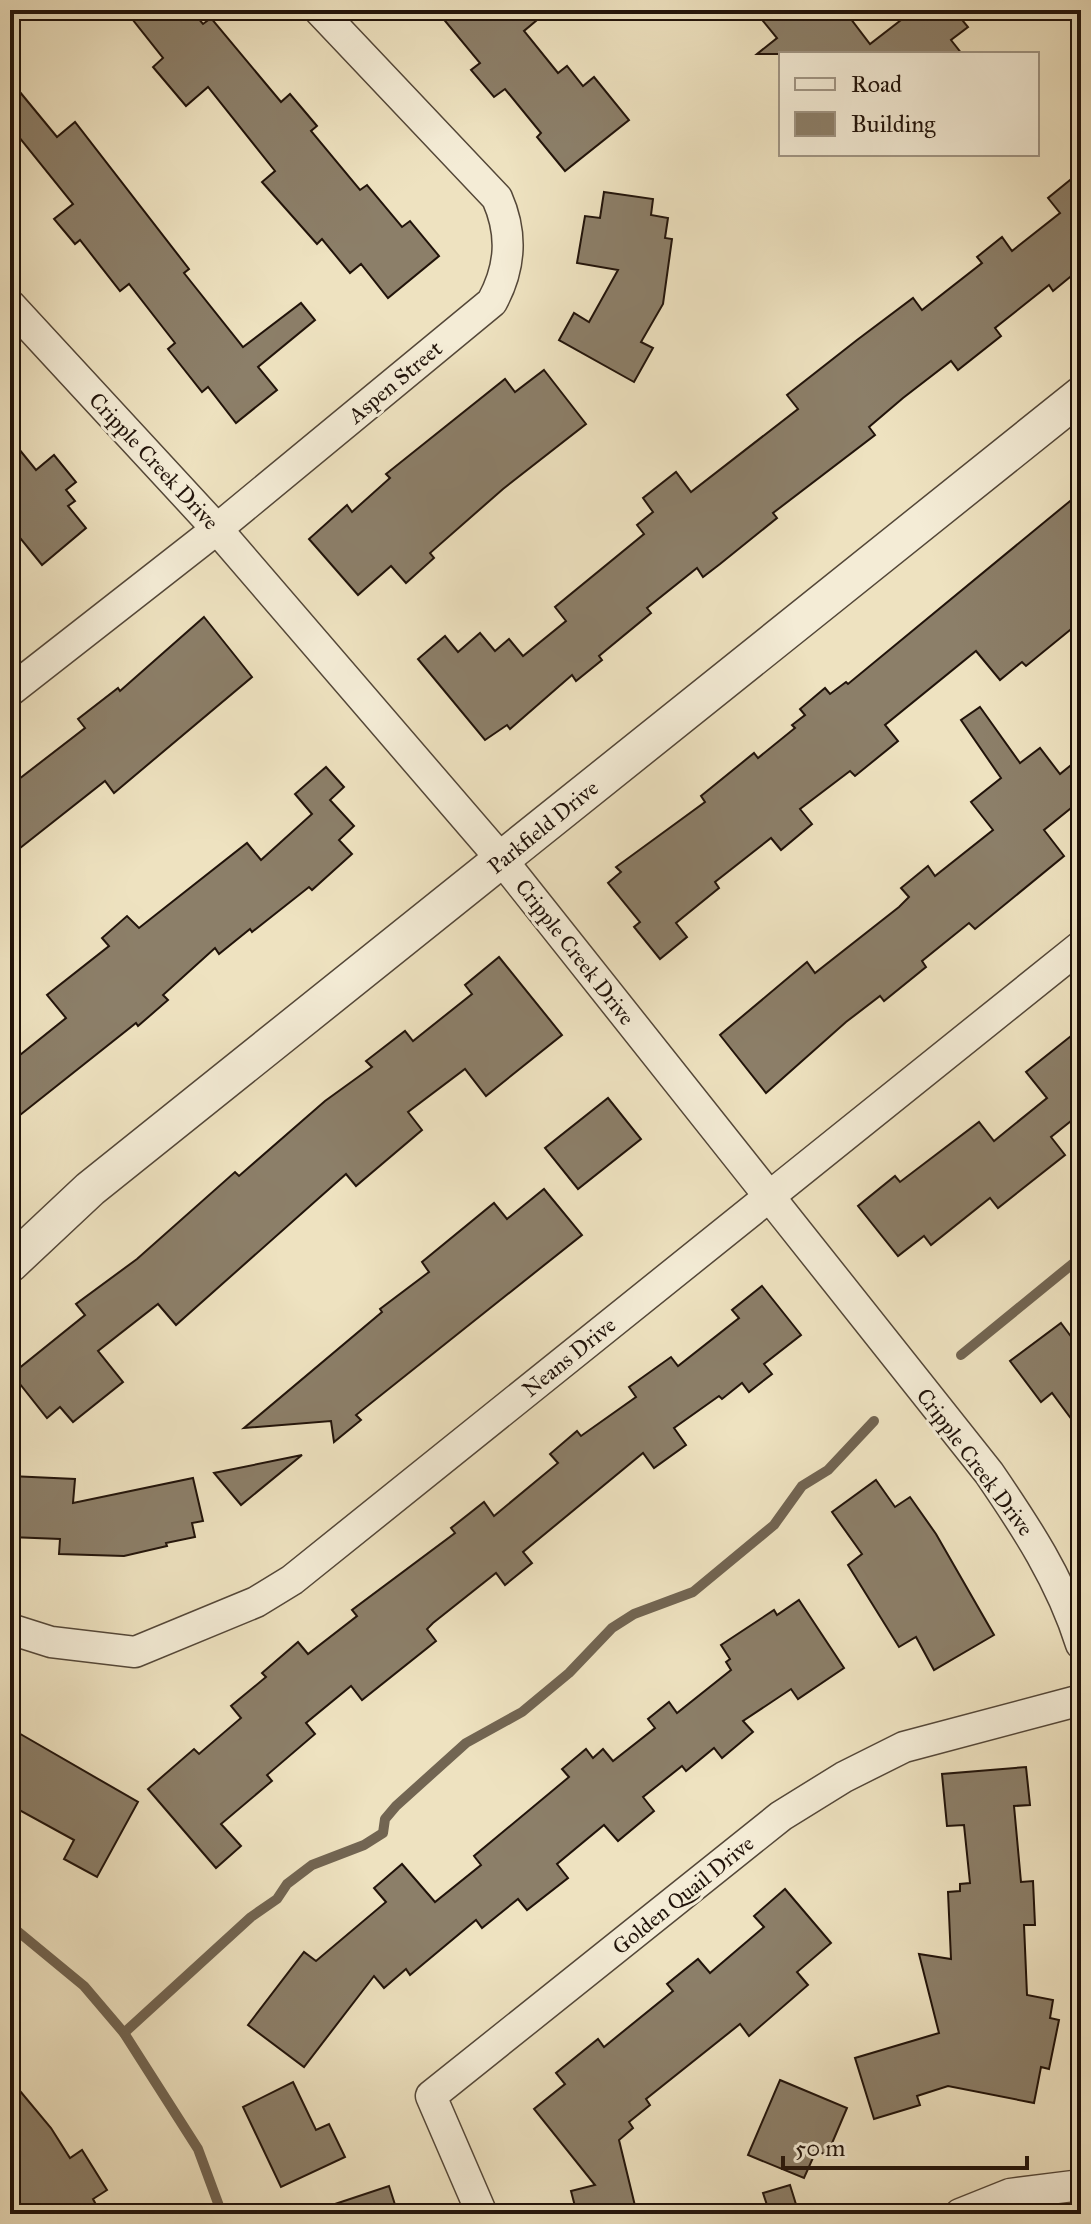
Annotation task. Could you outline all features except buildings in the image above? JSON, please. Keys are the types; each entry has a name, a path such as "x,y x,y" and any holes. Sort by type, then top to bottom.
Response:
{"street":[{"name":"Aspen Street","path":"10,691 217,529 492,302 507,267 508,230 497,198 319,10"},
{"name":"Cripple Creek Drive","path":"10,305 217,529 502,860 989,1473 1035,1540 1071,1614 1081,1644"},
{"name":"Parkfield Drive","path":"10,1264 90,1189 1081,395"},
{"name":"Neans Drive","path":"10,1629 51,1642 135,1652 256,1602 305,1570 1081,946"},
{"name":"Golden Quail Drive","path":"482,2214 431,2096 781,1816 844,1777 904,1747 1081,1700"},
{"path":"960,2214 1010,2194 1081,2185"}],"waterway":[{"path":"961,1355 1081,1257"},
{"path":"124,2033 251,1917 277,1899 287,1884 312,1865 364,1845 383,1833 385,1819 396,1806 466,1743 522,1712 569,1673 612,1628 634,1614 693,1592 774,1525 802,1486 828,1470 874,1421"},
{"path":"10,1925 84,1986 124,2033 198,2149 222,2214"}]}
